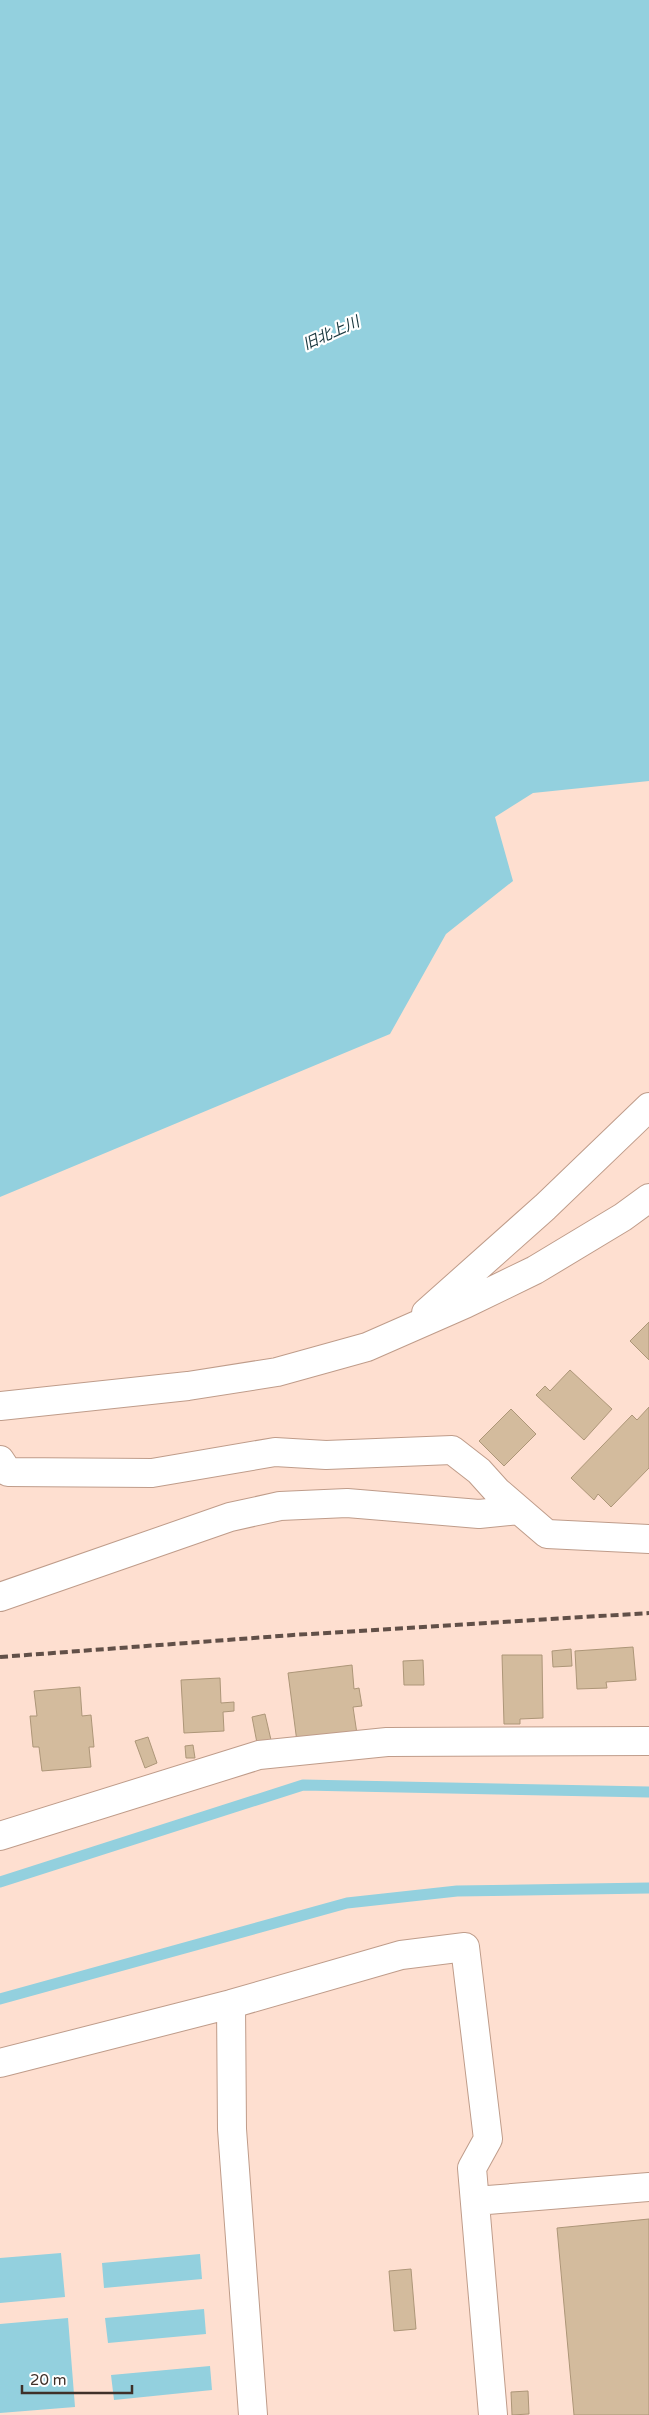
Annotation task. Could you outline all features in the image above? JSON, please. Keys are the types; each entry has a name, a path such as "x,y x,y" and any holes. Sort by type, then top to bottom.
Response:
{"street":[{"path":"408,1329 544,1207 649,1107"},
{"path":"0,1406 188,1386 277,1372 367,1347 536,1270 624,1217 649,1198"},
{"path":"0,1460 8,1472 152,1473 276,1452 326,1455 452,1450 479,1471 496,1491 547,1534 649,1539"},
{"path":"0,1597 230,1517 280,1506 347,1503 478,1514 519,1510"},
{"path":"0,1836 259,1755 387,1742 649,1741"},
{"path":"0,2063 231,2004 401,1955 465,1947 488,2139 472,2168 493,2415"},
{"path":"231,2004 232,2129 253,2415"},
{"path":"475,2201 649,2187"}],"water":[{"name":"旧北上川","path":"0,0 649,0 649,781 533,793 495,817 513,881 446,934 390,1034 0,1197"},
{"path":"61,2253 65,2297 0,2303 0,2258"},
{"path":"200,2254 202,2279 104,2288 102,2263"},
{"path":"204,2309 206,2334 108,2343 105,2318"},
{"path":"68,2318 75,2407 0,2413 0,2324"},
{"path":"210,2366 212,2390 114,2400 111,2375"}],"building":[{"path":"649,1322 649,1360 630,1341"},
{"path":"570,1370 612,1409 584,1440 536,1395 545,1386 550,1391"},
{"path":"649,1407 649,1468 611,1507 598,1494 594,1500 571,1478 632,1415 637,1420"},
{"path":"511,1409 536,1434 504,1466 479,1441"},
{"path":"633,1647 636,1680 606,1682 607,1688 577,1689 575,1651"},
{"path":"571,1649 572,1666 553,1667 552,1651"},
{"path":"502,1655 542,1655 543,1718 520,1719 520,1724 504,1724"},
{"path":"423,1660 424,1685 404,1685 403,1661"},
{"path":"352,1665 354,1689 359,1688 362,1706 353,1707 357,1734 297,1742 288,1673"},
{"path":"220,1678 221,1703 234,1702 234,1711 223,1712 224,1731 184,1733 181,1680"},
{"path":"80,1687 82,1716 91,1715 94,1747 89,1747 91,1767 42,1771 39,1747 33,1747 30,1716 37,1716 34,1691"},
{"path":"265,1714 271,1740 257,1743 252,1717"},
{"path":"148,1737 157,1763 145,1768 135,1741"},
{"path":"193,1745 195,1758 186,1758 185,1746"},
{"path":"649,2219 649,2415 574,2415 557,2228"},
{"path":"411,2269 416,2329 394,2331 389,2271"},
{"path":"528,2391 529,2414 512,2415 511,2392"}],"waterway":[{"path":"0,1882 303,1785 649,1792"},
{"path":"0,1999 347,1903 457,1891 649,1888"}],"railway":[{"path":"0,1657 293,1635 649,1613"}]}
